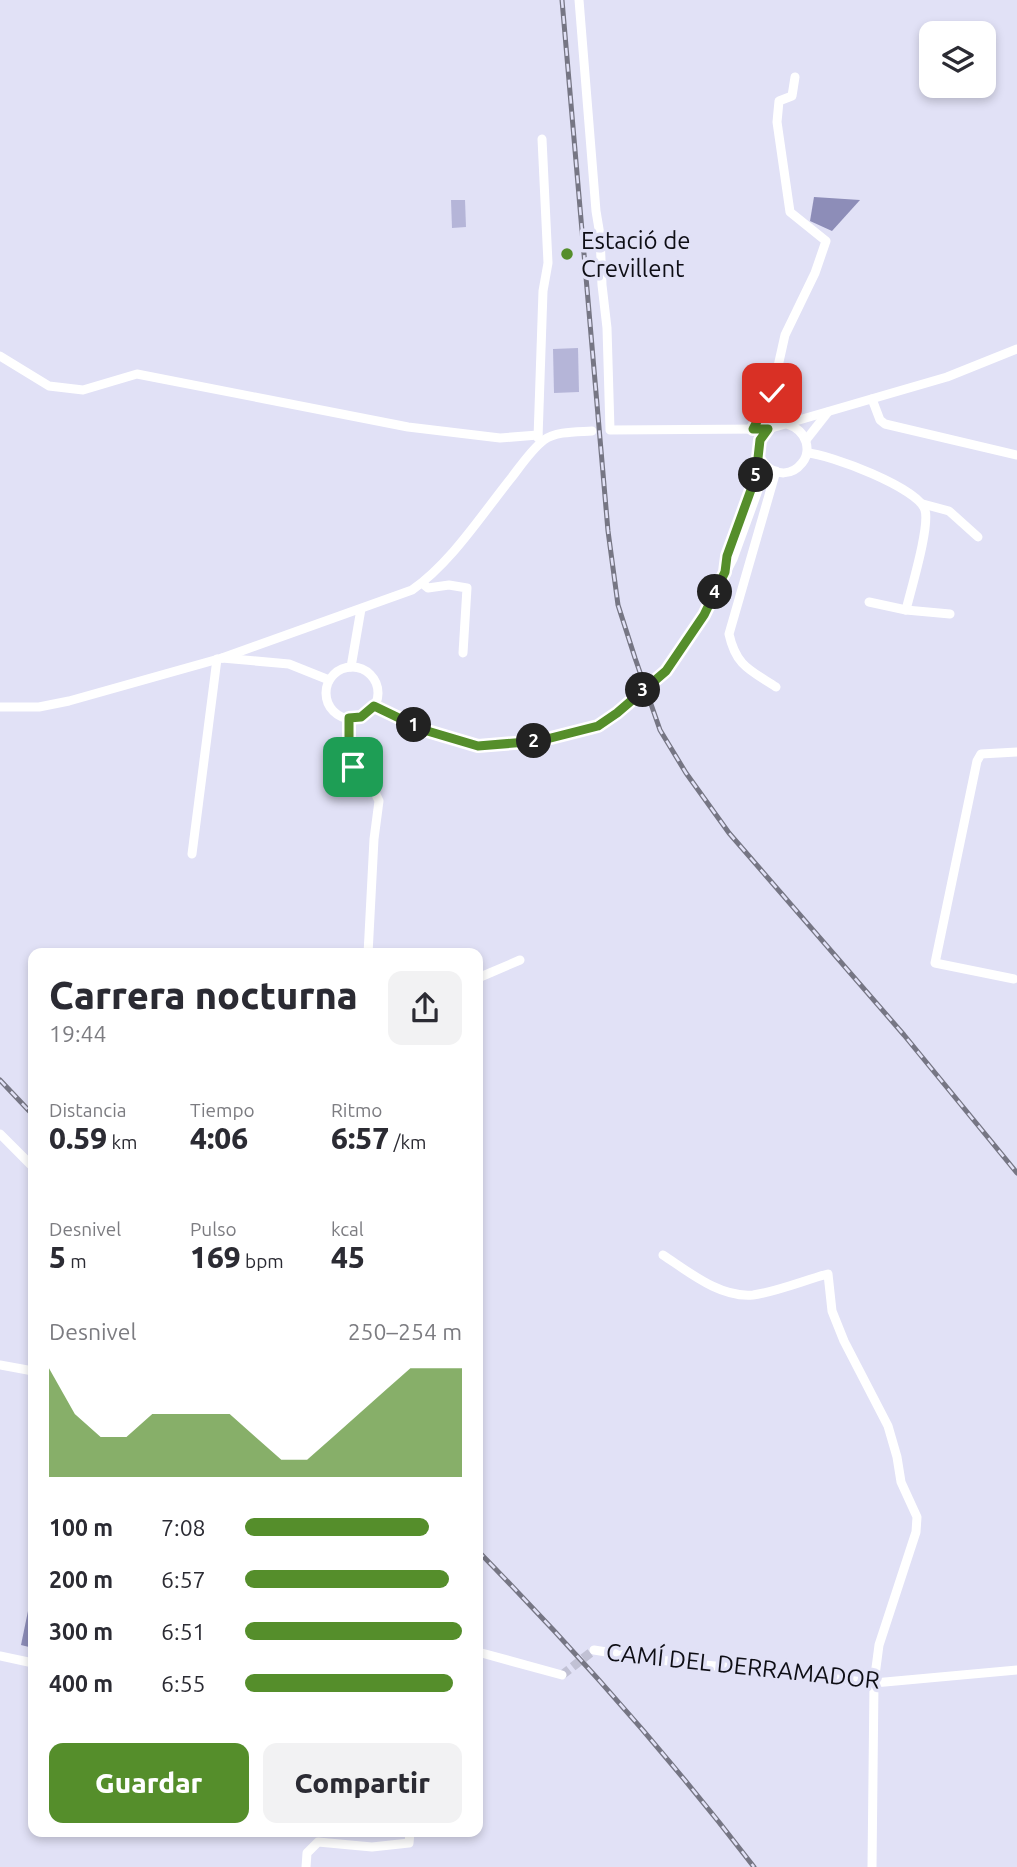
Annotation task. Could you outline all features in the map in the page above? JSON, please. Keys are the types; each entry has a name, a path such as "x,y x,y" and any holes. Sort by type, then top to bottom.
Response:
{"street":[{"path":"579,0 608,341 610,430 768,429 947,377 1017,349"},
{"path":"753,429 772,393 785,335 826,241 790,212 777,121 779,101 792,96 795,77"},
{"path":"538,446 543,291 548,263 542,139"},
{"path":"0,356 49,386 83,390 137,374 408,427 500,438 538,435"},
{"path":"872,399 880,420 885,424 1017,454"},
{"path":"806,440 828,412"},
{"path":"759,454 762,461 774,471 794,470 804,460 807,453 806,440 798,430 787,424"},
{"path":"725,572 727,556 756,476 760,440 768,429"},
{"path":"0,707 39,707 69,701 219,658 412,590 446,559 546,438 564,433 592,431"},
{"path":"807,453 820,453 904,489 923,504 949,511 978,537"},
{"path":"374,706 424,730 478,746 539,741 598,726 666,671 704,615 733,559 761,482 774,471"},
{"path":"774,471 729,634 740,663 776,687"},
{"path":"906,610 924,531 926,512 923,504"},
{"path":"422,583 428,588 449,585 467,588 463,653"},
{"path":"869,602 906,610 950,614"},
{"path":"351,667 360,609"},
{"path":"219,658 289,664 329,680"},
{"path":"192,854 219,658"},
{"path":"351,667 366,671 372,676 378,690 374,706 361,717 349,718 335,713 326,698 329,680 335,673 351,667"},
{"path":"349,718 353,767 371,784 379,801 374,839 368,948"},
{"path":"1014,979 934,963 977,761 981,754 1017,752"},
{"path":"483,976 520,960"},
{"path":"0,1134 28,1162"},
{"path":"663,1255 697,1278 724,1291 752,1295 828,1274 832,1311 844,1341 888,1426 901,1482 917,1517 916,1532 878,1645 874,1683 872,1867"},
{"path":"0,1365 28,1370"},
{"name":"CAMÍ DEL DERRAMADOR","path":"594,1650 650,1659 874,1683 1017,1670"},
{"path":"483,1653 562,1675"},
{"path":"0,1656 28,1662"},
{"path":"306,1867 307,1853 318,1842 372,1847 409,1843 410,1837"}],"shaded area":[{"path":"814,197 860,200 832,231 810,221"},
{"path":"451,200 465,200 466,227 452,228"},
{"path":"578,348 579,392 554,393 553,349"},
{"path":"28,1611 28,1647 21,1645"}],"tunnel":[{"path":"562,1675 594,1650"}],"railway":[{"path":"562,0 608,531 618,605 660,730 686,773 729,833 904,1035 1017,1173"},
{"path":"0,1080 28,1110"},
{"path":"483,1556 621,1705 754,1867"}],"place":[{"name":"Estació de Crevillent","path":"567,254"}],"route":[{"path":"353,767 349,718 361,717 369,713 374,706 424,730 478,746 539,741 598,726 666,671 704,615 725,572 727,556 756,476 760,440 768,429 753,429 772,393"}]}
